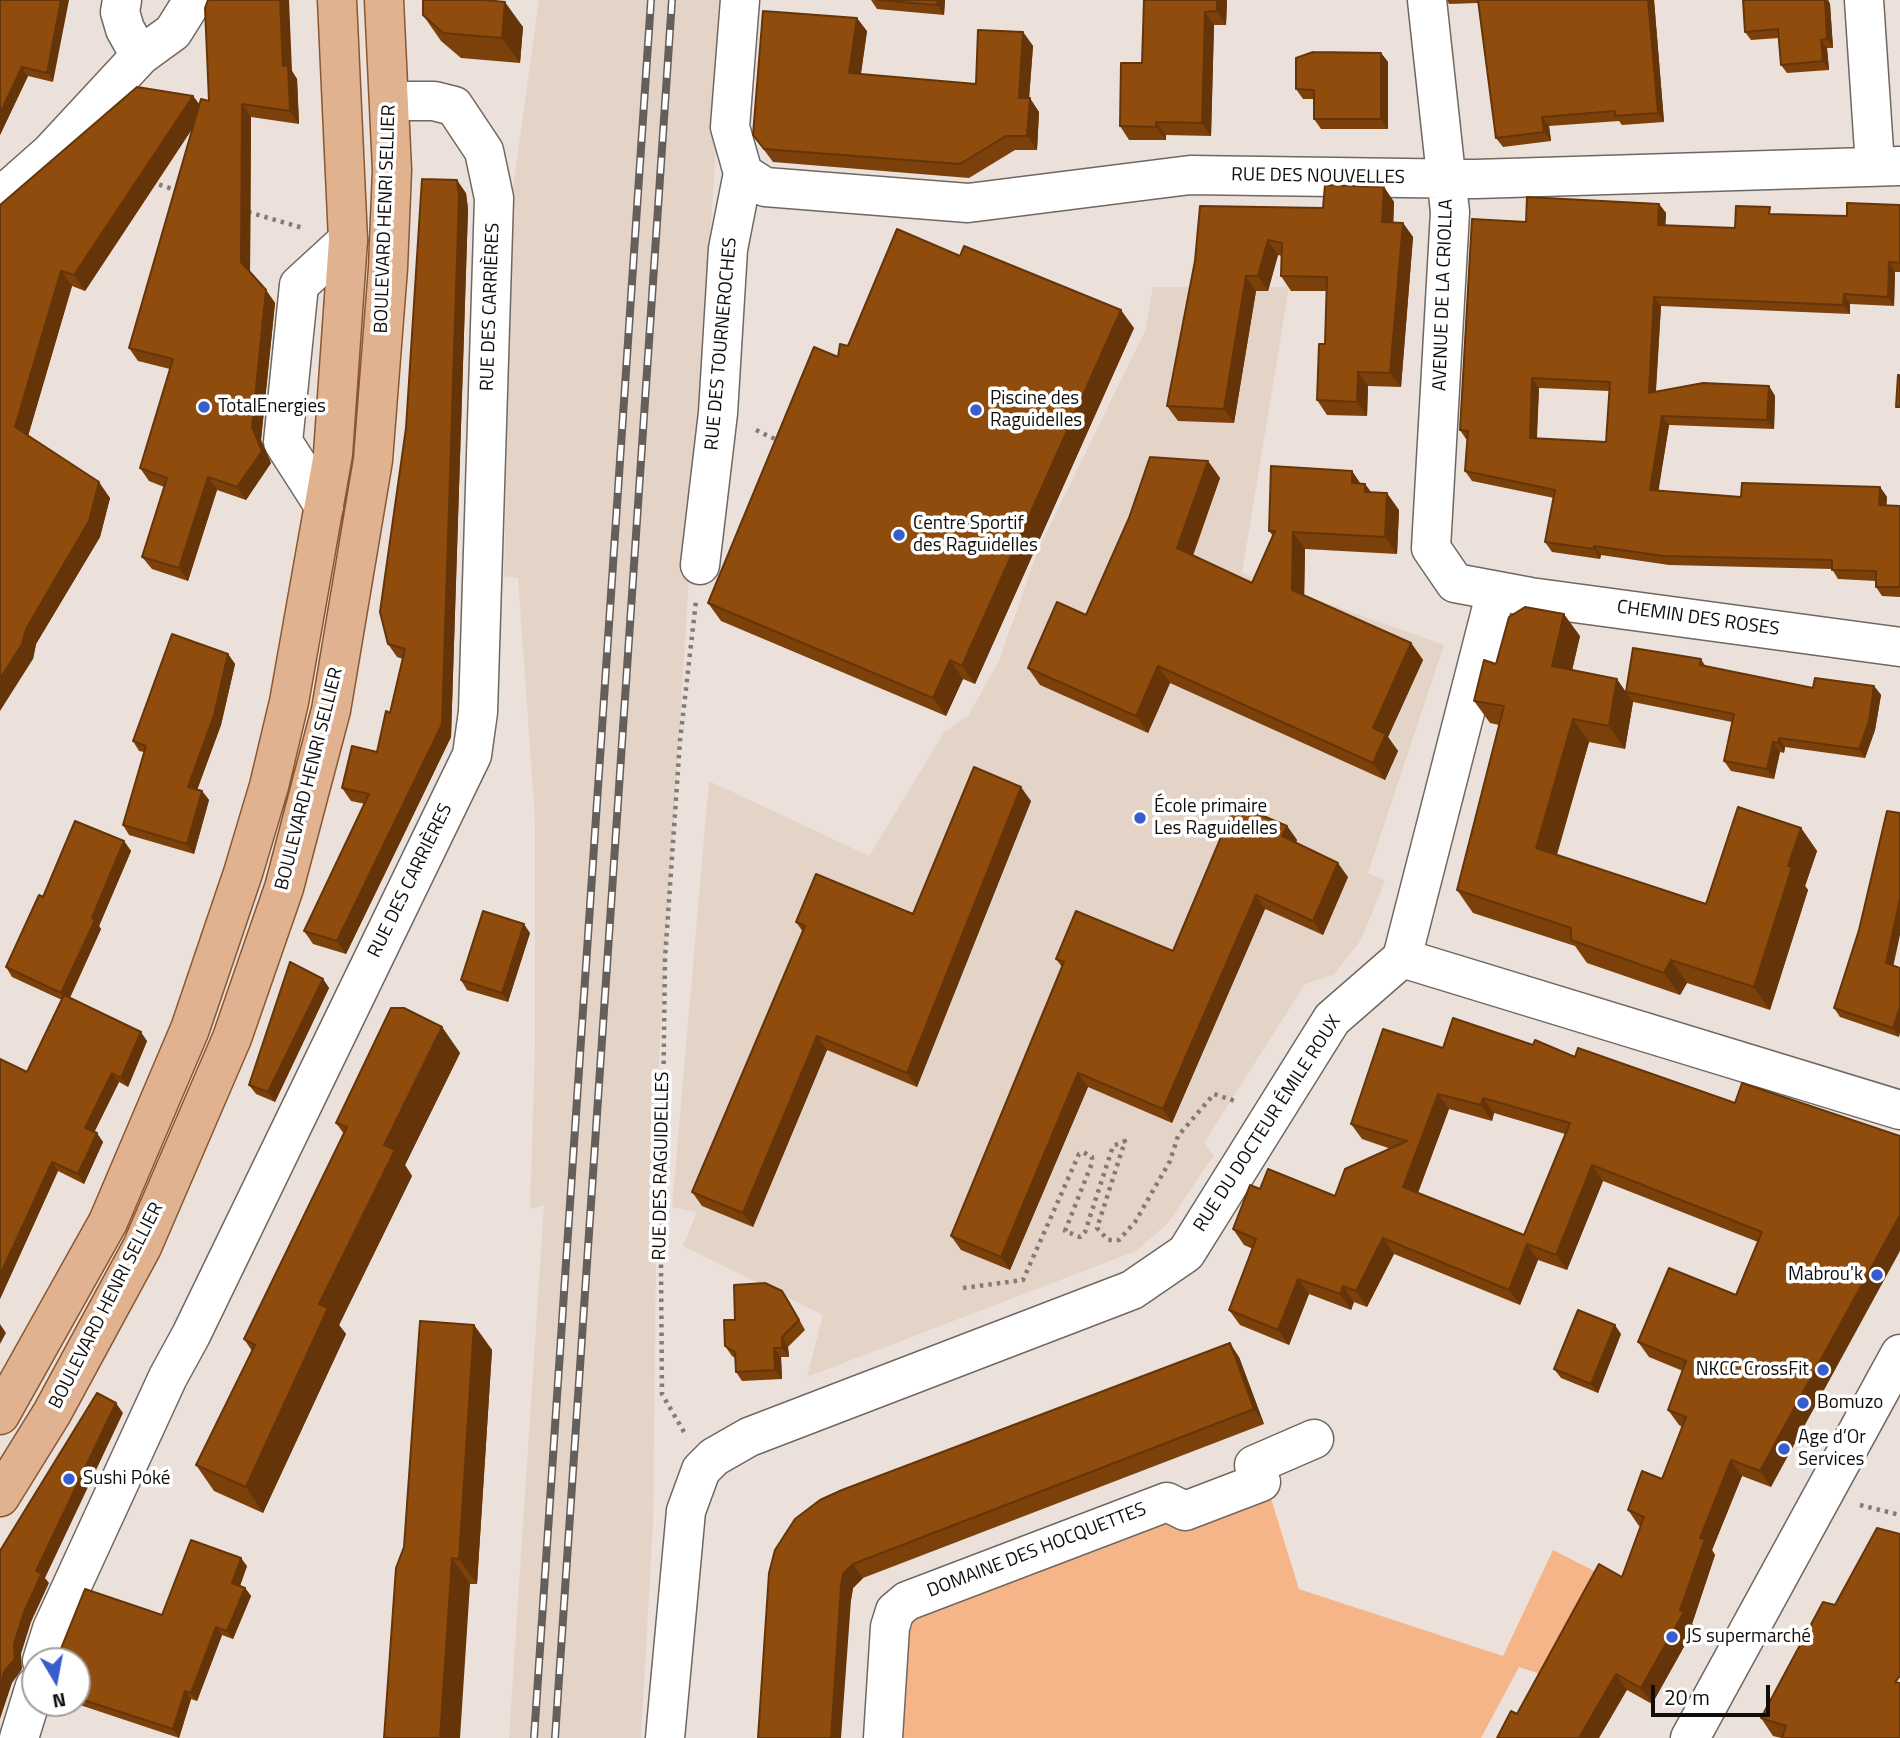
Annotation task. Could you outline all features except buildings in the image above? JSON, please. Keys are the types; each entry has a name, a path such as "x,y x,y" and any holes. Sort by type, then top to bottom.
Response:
{"main road":[{"name":"BOULEVARD HENRI SELLIER","path":"0,1415 108,1222 190,1029 269,786 289,702 333,454 348,240 337,0"},
{"name":"BOULEVARD HENRI SELLIER","path":"0,1497 52,1412 142,1247 232,1038 284,888 331,710 373,460 388,268 391,102 384,0"}],"street":[{"path":"122,0 120,12 125,29 140,56"},
{"path":"0,197 51,152 140,56 173,32 192,0"},
{"name":"RUE DES TOURNEROCHES","path":"700,565 718,413 728,249 743,173 730,127 740,0"},
{"name":"AVENUE DE LA CRIOLLA","path":"1427,0 1450,212 1431,548 1455,583"},
{"path":"1864,0 1887,166"},
{"name":"RUE DES CARRIÈRES","path":"46,1647 52,1629 168,1377 191,1335 472,755 478,712 494,198 484,151 454,106 434,101 391,102"},
{"name":"RUE DES NOUVELLES","path":"743,173 765,187 968,204 1190,175 1448,179 1887,166"},
{"path":"324,506 282,442 299,285 348,240"},
{"name":"CHEMIN DES ROSES","path":"1455,583 1900,647"},
{"path":"1496,591 1402,958 1892,1103"},
{"name":"RUE DU DOCTEUR ÉMILE ROUX","path":"714,1457 749,1437 1132,1290 1186,1253 1332,1019 1402,958"},
{"path":"1690,1738 1900,1354"},
{"name":"DOMAINE DES HOCQUETTES","path":"883,1738 890,1627 895,1611 907,1601 1167,1502 1185,1511 1261,1482 1254,1465 1314,1439"},
{"path":"665,1738 686,1511 701,1470 714,1457"},
{"path":"19,1738 25,1717"}],"path":[{"path":"143,180 182,192"},
{"path":"247,211 311,231"},
{"name":"RUE DES RAGUIDELLES","path":"700,565 680,741 665,959 662,1394 682,1430 714,1457"},
{"path":"963,1288 1023,1280 1079,1154 1083,1152 1092,1157 1092,1163 1065,1231 1080,1237 1085,1233 1113,1146 1125,1141 1097,1228 1108,1240 1119,1240 1135,1222 1170,1161 1178,1136 1214,1094 1232,1099 1269,1119"},
{"path":"1856,1504 1900,1515"}],"shaded area":[{"path":"539,0 725,0 658,1076 653,1524 641,1738 509,1738 544,1205 530,1209 535,1051 535,819 518,578 504,576 513,188"},
{"name":"École primaire Les Raguidelles","path":"1153,287 1289,287 1242,573 1444,645 1368,873 1385,881 1361,940 1333,975 1305,984 1204,1143 1214,1155 1168,1223 1136,1251 807,1377 823,1315 683,1246 697,1212 672,1207 709,781 869,856 945,731 968,716 999,661 1038,550 1145,331"},
{"path":"1268,1489 1299,1589 1503,1656 1553,1550 1610,1579 1544,1675 1519,1667 1481,1738 898,1738 903,1637 922,1606"}],"railway":[{"path":"534,1738 651,0"},
{"path":"555,1738 672,0"}],"place":[{"name":"TotalEnergies","path":"204,407"},
{"name":"Piscine des Raguidelles","path":"976,410"},
{"name":"Centre Sportif des Raguidelles","path":"899,535"},
{"name":"École primaire Les Raguidelles","path":"1140,818"},
{"name":"Mabrou'k","path":"1877,1275"},
{"name":"NKCC CrossFit","path":"1823,1370"},
{"name":"Bomuzo","path":"1803,1403"},
{"name":"Age d’Or Services","path":"1784,1449"},
{"name":"Sushi Poké","path":"69,1479"},
{"name":"JS supermarché","path":"1672,1637"}]}
